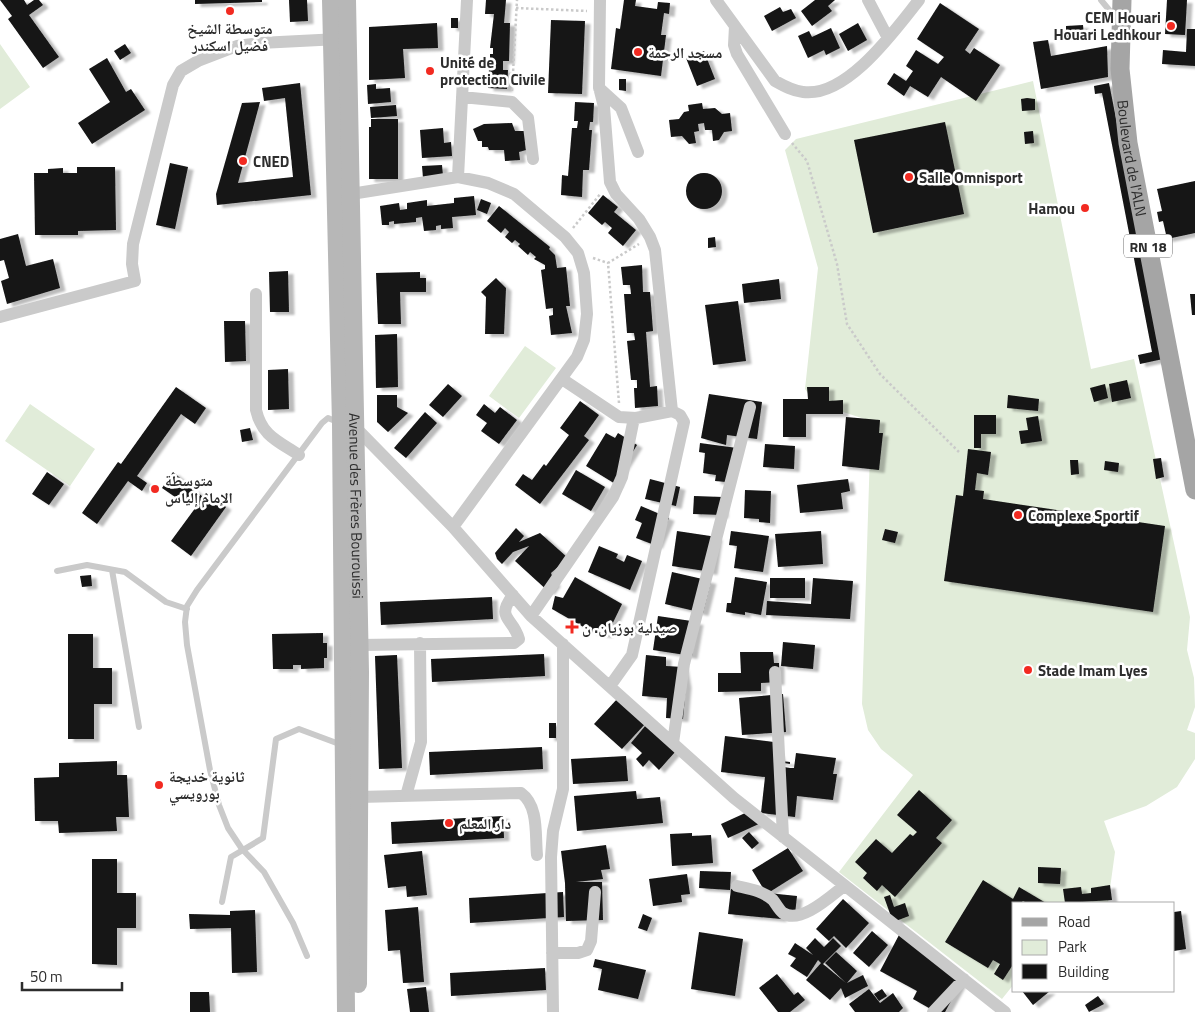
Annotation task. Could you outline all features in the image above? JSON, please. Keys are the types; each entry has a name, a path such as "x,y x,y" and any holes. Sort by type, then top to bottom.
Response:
{"main road":[{"path":"331,0 340,39 348,424 343,745 346,1012"},
{"name":"Avenue des Frères Bourouissi","path":"347,0 340,39 351,194 348,424 359,645 357,1012"},
{"name":"Boulevard de l'ALN","path":"1122,8 1120,69 1128,143 1195,490"}],"street":[{"path":"458,177 467,0"},
{"path":"716,0 775,81 787,88 804,92 822,91 842,81 862,66 919,0"},
{"path":"868,0 888,38"},
{"path":"600,6 599,87 604,107 610,182 616,194 639,219 650,236 659,272 672,410"},
{"path":"735,26 737,54 788,139"},
{"path":"0,317 136,282 132,264 133,244 174,85 181,71 198,61 237,46 260,42 340,39"},
{"path":"599,87 621,108 638,152"},
{"path":"462,97 512,102 528,118 533,159"},
{"path":"351,194 458,177 488,183 514,194 565,237 578,254 584,273 587,314 584,340 577,357 453,527"},
{"path":"256,294 256,410 259,424 268,435 299,455"},
{"path":"562,380 619,417 634,418 672,410 680,415 684,422 632,655 610,686"},
{"path":"673,743 684,664 750,407"},
{"path":"532,616 613,497 622,477 634,418"},
{"path":"348,424 453,527 532,616 734,798 1005,1012"},
{"path":"359,645 420,643 514,644 519,639 517,632 506,619 504,613 505,606 513,594"},
{"path":"406,796 421,742 420,643"},
{"path":"553,1012 553,831 563,789 563,644"},
{"path":"775,672 783,837"},
{"path":"359,797 521,793 529,799 533,809 537,855"},
{"path":"737,886 761,892 772,900 782,913 792,916 806,913 844,886"},
{"path":"552,954 578,953 587,950 591,941 595,892"},
{"path":"934,1012 964,979"}],"lane":[{"path":"1101,0 1110,11 1122,8"},
{"path":"306,956 293,923 264,872 242,849 228,828 210,770 186,645 187,609 197,590 322,423 328,418 348,424"},
{"path":"57,571 87,566 125,572 166,602 187,609"},
{"path":"112,570 138,727"},
{"path":"222,902 231,857 263,838 276,739 299,729 343,745"}],"path":[{"path":"512,102 517,0"},
{"path":"516,8 600,6"},
{"path":"788,139 807,160 837,264 847,324 880,374 959,452"},
{"path":"565,237 610,182"},
{"path":"619,417 619,389 608,262 650,236"}],"green space":[{"path":"0,44 30,87 0,109"},
{"name":"Complexe Sportif","path":"1033,81 1091,369 1134,359 1190,617 1187,650 1194,678 1195,707 1187,730 1195,733 1195,759 1177,787 1146,806 1104,821 1115,852 1108,902 1012,902 1012,986 1002,999 839,872 913,775 881,749 868,730 862,704 871,421 815,403 805,389 818,268 785,150 796,139"},
{"path":"525,346 556,368 519,418 489,396"},
{"path":"30,404 95,449 70,486 5,441"}],"building":[{"path":"0,0 24,0 27,5 34,0 39,0 43,5 29,15 59,57 43,68 8,19 12,16"},
{"path":"195,0 262,0 262,2 195,4"},
{"path":"289,0 307,0 308,21 290,22"},
{"path":"486,0 506,0 504,23 510,23 509,61 503,61 503,70 508,70 507,89 488,88 489,69 493,69 493,61 490,60 490,54 493,54 493,48 490,48 494,14 485,14"},
{"name":"مسجد الرحمة","path":"624,0 636,0 635,6 657,9 658,2 670,3 669,14 664,13 661,35 666,35 661,76 611,69 616,28 620,29"},
{"path":"815,0 835,0 828,6 832,11 812,26 801,11"},
{"path":"1167,0 1187,0 1185,35 1165,34"},
{"path":"940,3 979,29 965,50 970,54 974,48 1000,65 976,101 941,77 928,97 910,86 904,96 887,84 894,73 906,81 913,71 906,66 916,50 938,64 944,57 917,39"},
{"path":"780,7 783,12 791,9 796,18 772,31 764,16"},
{"path":"451,18 458,18 458,28 451,28"},
{"path":"551,20 585,21 582,94 548,93"},
{"path":"437,23 438,48 403,49 405,78 369,80 369,27"},
{"path":"858,23 867,40 848,51 839,34"},
{"path":"1083,25 1084,36 1066,37 1066,26"},
{"path":"831,28 840,48 826,55 824,50 808,58 798,36 809,31 812,37"},
{"path":"1187,29 1195,29 1195,66 1162,64 1163,50 1186,52"},
{"path":"1048,40 1051,56 1107,46 1108,77 1041,89 1033,42"},
{"path":"125,44 131,53 120,60 114,51"},
{"path":"699,51 700,53 704,51 715,79 697,86 686,58"},
{"path":"107,58 126,92 131,89 145,110 92,144 78,123 110,102 89,69"},
{"path":"619,79 626,79 626,91 619,90"},
{"path":"300,83 311,195 217,205 216,194 242,103 260,102 238,183 293,177 285,98 264,101 262,88"},
{"path":"1109,83 1163,359 1140,364 1138,355 1152,352 1102,93 1095,94 1094,86"},
{"path":"376,84 376,89 390,88 391,102 368,104 367,85"},
{"path":"1021,99 1035,99 1035,110 1022,111"},
{"path":"575,102 594,103 593,122 590,122 589,130 592,130 589,170 583,170 582,197 561,195 562,175 568,176 572,128 577,128 578,121 574,121"},
{"path":"702,103 703,109 715,108 722,114 730,113 732,131 724,132 719,140 713,141 712,130 705,130 704,123 698,124 699,131 694,132 696,143 689,144 682,136 671,137 669,120 679,119 684,112 689,111 688,105"},
{"path":"396,105 397,116 371,118 370,107"},
{"path":"371,119 398,119 398,179 369,179 369,127 371,127"},
{"name":"Salle Omnisport","path":"945,122 964,214 873,233 854,140"},
{"path":"512,123 515,131 525,131 526,150 519,152 520,160 505,161 504,150 489,150 488,147 482,147 482,141 478,141 473,129 484,124"},
{"path":"443,128 444,143 451,142 452,156 422,158 420,130"},
{"path":"1033,131 1034,143 1025,144 1024,132"},
{"path":"170,163 188,167 175,229 156,225"},
{"path":"442,165 443,176 423,178 422,166"},
{"path":"77,167 115,167 116,230 78,231 78,235 35,235 34,173 48,173 48,169 63,168 63,173 77,173"},
{"path":"704,173 711,174 717,178 721,184 721,198 717,204 711,208 704,209 697,208 691,204 687,198 686,191 687,184 691,178 697,174"},
{"path":"1195,181 1195,233 1167,239 1163,221 1159,222 1157,212 1162,211 1157,189"},
{"path":"603,195 618,207 614,212 636,230 623,246 608,233 612,228 605,222 602,225 588,213"},
{"path":"474,196 476,215 452,217 453,228 441,229 441,225 436,226 436,230 424,231 422,217 416,218 416,222 394,224 394,221 389,222 389,225 382,225 380,206 399,203 400,210 407,209 407,203 427,200 427,206 454,203 454,198"},
{"path":"481,199 491,203 487,214 477,210"},
{"path":"499,206 550,247 549,249 555,255 557,268 566,267 570,306 566,306 572,333 551,335 549,316 553,315 553,308 546,309 541,270 545,269 545,265 534,259 536,257 530,252 528,255 518,246 520,244 515,240 512,243 505,237 509,232 505,228 501,233 487,221"},
{"path":"18,234 26,266 53,259 60,288 7,304 1,281 9,278 4,260 0,261 0,239"},
{"path":"715,237 716,247 708,248 708,238"},
{"path":"642,265 643,292 650,292 653,331 646,332 650,387 657,386 658,406 635,408 634,388 637,388 637,380 631,380 627,341 635,340 634,333 627,333 624,294 631,294 630,285 623,285 621,267"},
{"path":"288,271 289,312 270,312 269,272"},
{"path":"420,272 420,278 426,278 426,292 400,292 401,324 378,324 376,273"},
{"path":"496,278 506,288 504,334 485,334 486,297 481,292"},
{"path":"779,279 781,299 744,303 742,284"},
{"path":"1190,294 1195,294 1195,315 1192,315"},
{"path":"738,301 746,361 713,365 705,305"},
{"path":"224,321 245,321 246,361 225,362"},
{"path":"397,334 398,387 376,388 375,335"},
{"path":"288,369 289,409 268,410 268,370"},
{"path":"1127,380 1131,398 1112,402 1109,384"},
{"path":"448,384 462,396 443,417 429,405"},
{"path":"1105,384 1108,398 1094,402 1090,388"},
{"path":"176,387 206,408 195,424 181,414 137,476 147,483 142,491 128,481 97,524 82,513 118,462 121,464"},
{"path":"807,387 829,387 829,401 843,400 843,414 806,414 806,437 783,437 783,399 808,399"},
{"path":"709,394 762,402 757,439 727,435 726,445 701,438"},
{"path":"377,395 397,395 397,407 408,413 388,432 377,422"},
{"path":"1008,395 1039,399 1038,411 1007,408"},
{"path":"580,401 599,415 584,436 589,440 540,504 515,485 523,474 532,480 544,464 546,466 569,435 560,428"},
{"path":"484,404 495,413 500,407 517,420 499,444 481,431 487,423 476,415"},
{"path":"425,412 437,423 406,458 394,448"},
{"path":"974,415 996,415 996,434 981,434 981,448 974,448"},
{"path":"1038,416 1042,441 1021,444 1019,431 1028,430 1026,418"},
{"path":"846,417 880,420 879,433 883,433 879,470 842,466"},
{"path":"250,428 253,440 242,442 240,430"},
{"path":"606,433 615,438 618,433 637,445 621,471 617,485 586,466"},
{"path":"700,443 737,448 726,482 715,481 716,475 703,473 705,453 699,452"},
{"path":"765,444 795,446 794,469 763,467"},
{"path":"968,449 991,452 988,475 977,473 975,490 984,491 983,499 1165,526 1153,612 944,581 956,495 963,496"},
{"path":"1161,458 1164,477 1156,479 1153,459"},
{"path":"1070,460 1078,460 1079,474 1071,475"},
{"path":"1105,461 1119,463 1118,472 1104,470"},
{"path":"576,470 605,487 591,511 562,494"},
{"path":"47,472 64,484 49,505 32,494"},
{"path":"173,472 203,497 206,493 226,507 191,556 171,541 196,507 181,496 178,499 162,488"},
{"path":"650,479 680,487 676,506 645,499"},
{"path":"848,479 850,491 841,493 843,509 800,513 797,485"},
{"path":"745,490 771,491 770,523 759,522 759,519 744,518"},
{"path":"694,496 723,497 723,515 693,514"},
{"path":"641,506 669,518 657,546 636,538 642,523 635,520"},
{"path":"516,528 524,536 519,542 540,533 568,558 551,573 555,584 549,592 515,561 529,546 513,552 502,564 497,559 495,553"},
{"path":"885,529 898,532 895,543 882,540"},
{"path":"677,531 717,537 712,572 672,566"},
{"path":"731,531 769,536 763,572 734,568 737,546 729,545"},
{"path":"821,531 823,564 778,567 775,534"},
{"path":"599,546 618,554 616,558 624,562 627,555 642,561 630,590 588,572"},
{"path":"672,572 711,581 703,613 665,604"},
{"path":"91,575 92,586 82,587 80,576"},
{"path":"575,577 622,604 607,635 594,633 552,609 555,596 563,598"},
{"path":"735,577 767,582 761,615 745,612 745,615 726,612 727,603 731,603"},
{"path":"770,578 805,578 805,598 770,598"},
{"path":"813,578 853,581 850,619 766,615 767,601 811,604"},
{"path":"492,597 493,619 381,625 380,602"},
{"path":"658,616 698,622 692,656 653,650"},
{"path":"323,633 323,643 327,643 327,658 324,658 324,668 301,669 301,665 293,665 293,669 273,669 272,634"},
{"path":"68,634 93,634 93,668 112,668 112,704 94,704 94,739 68,739"},
{"path":"783,642 815,645 813,669 781,666"},
{"path":"740,652 773,652 774,663 779,663 779,682 761,683 761,691 718,692 718,673 741,673"},
{"path":"544,654 545,676 432,682 431,659"},
{"path":"397,655 402,768 379,769 375,656"},
{"path":"646,655 666,657 666,666 683,667 686,685 683,719 666,718 667,698 642,696"},
{"path":"783,694 786,732 742,735 739,698"},
{"path":"618,698 645,724 622,749 594,724"},
{"path":"549,723 556,723 556,738 549,738"},
{"path":"646,725 675,752 659,770 649,760 643,767 636,759 642,753 631,743"},
{"path":"725,736 774,742 781,761 790,762 790,764 778,762 778,766 794,768 796,753 836,758 833,774 837,774 833,800 797,796 795,817 761,813 765,777 721,772"},
{"path":"542,747 543,769 430,775 429,752"},
{"path":"626,756 628,781 573,784 571,759"},
{"path":"117,761 117,775 127,775 129,817 116,817 117,831 59,833 58,821 35,821 34,778 59,777 59,763"},
{"path":"919,790 952,820 936,838 942,843 895,897 882,885 877,891 863,878 867,873 855,862 876,839 892,853 910,834 913,836 917,832 897,815"},
{"path":"636,791 637,799 660,797 663,823 577,831 574,796"},
{"path":"754,809 761,823 728,838 721,824"},
{"path":"503,816 504,838 392,844 391,822"},
{"path":"749,832 759,843 752,849 742,838"},
{"path":"692,833 692,836 711,835 713,863 672,866 670,834"},
{"path":"606,845 610,869 601,870 603,879 576,882 602,882 603,920 566,921 565,883 561,851"},
{"path":"788,848 803,871 768,893 797,896 795,914 782,912 781,919 728,914 731,889 766,893 752,870"},
{"path":"422,851 427,895 407,897 406,886 388,888 384,855"},
{"path":"92,859 117,859 117,893 136,893 136,928 117,928 117,965 92,964"},
{"path":"1038,867 1061,868 1060,884 1038,883"},
{"path":"700,871 731,872 730,890 699,888"},
{"path":"687,874 690,894 681,895 682,902 653,906 649,879"},
{"path":"983,880 1013,899 1019,887 1044,902 1012,902 1012,966 1003,980 994,974 1000,964 993,960 988,968 945,942"},
{"path":"1110,885 1112,900 1065,902 1063,889 1081,887 1082,894 1091,893 1091,888"},
{"path":"563,892 564,917 470,923 469,898"},
{"path":"890,895 894,907 905,903 909,916 893,922 884,897"},
{"path":"843,899 869,923 846,948 834,936 829,941 816,929"},
{"path":"418,907 424,982 403,983 400,950 388,951 385,910"},
{"path":"255,910 257,972 232,973 231,928 190,929 189,914 230,915 230,911"},
{"path":"1181,911 1186,949 1175,951 1175,912"},
{"path":"643,914 652,918 647,931 638,928"},
{"path":"872,931 888,945 869,967 853,953"},
{"path":"699,932 743,939 735,996 691,989"},
{"path":"899,935 963,979 945,1012 936,1012 913,999 917,991 880,971"},
{"path":"815,938 824,947 833,938 841,946 823,964 846,983 825,963 836,952 857,971 847,983 863,975 868,986 845,998 841,988 830,1000 806,980 821,963 818,960 807,977 790,966 796,958 788,954 795,943 813,955 806,948"},
{"path":"595,959 646,970 638,999 598,990 602,969 593,967"},
{"path":"545,968 546,990 451,996 450,973"},
{"path":"777,974 794,995 798,992 805,1000 790,1012 778,1012 759,988"},
{"path":"426,987 429,1012 410,1012 407,989"},
{"path":"869,989 880,1003 893,993 903,1008 899,1012 855,1012 849,1004"},
{"path":"882,989 887,996 879,1001 874,994"},
{"path":"190,992 209,992 210,1012 190,1012"},
{"path":"1023,992 1049,992 1033,1005"},
{"path":"1098,996 1104,1004 1089,1012 1085,1005"}],"place":[{"name":"متوسطة الشيخ فضيل اسكندر","path":"230,11"},
{"name":"CEM Houari Houari Ledhkour","path":"1171,26"},
{"name":"مسجد الرحمة","path":"638,52"},
{"name":"Unité de protection Civile","path":"430,71"},
{"name":"CNED","path":"243,161"},
{"name":"Salle Omnisport","path":"909,177"},
{"name":"Hamou","path":"1085,208"},
{"name":"متوسطة الإمام إلياس","path":"155,489"},
{"name":"Complexe Sportif","path":"1018,515"},
{"name":"صيدلية بوزيان. ن","path":"572,627"},
{"name":"Stade Imam Lyes","path":"1028,670"},
{"name":"ثانوية خديجة بورويسي","path":"159,785"},
{"name":"دار المعلم","path":"449,823"}]}
